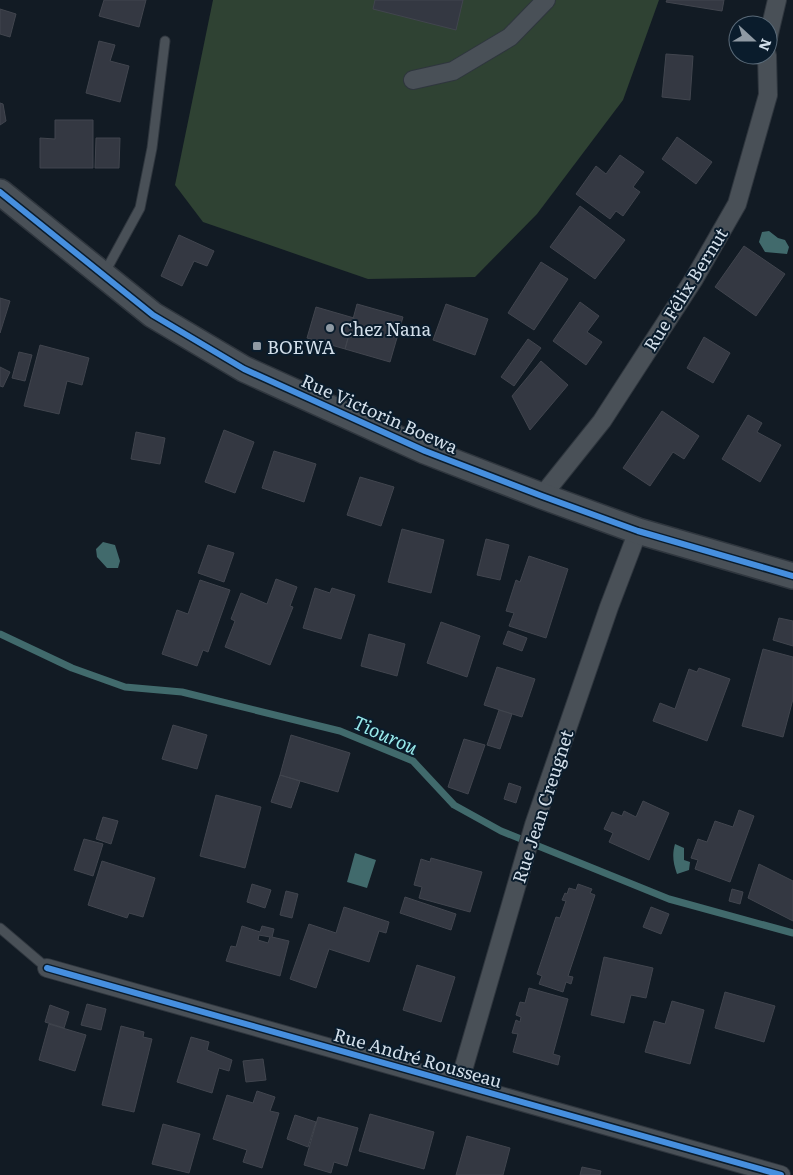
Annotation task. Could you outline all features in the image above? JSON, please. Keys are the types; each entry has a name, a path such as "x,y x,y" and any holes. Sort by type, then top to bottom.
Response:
{"street":[{"path":"413,80 453,71 510,37 546,0"},
{"path":"773,15 777,0"},
{"name":"Rue Félix Bernut","path":"542,496 602,421 694,279 737,204 768,94 767,65"},
{"name":"Rue Victorin Boewa","path":"0,192 102,276 153,315 244,369 425,451 542,496 638,531 793,576"},
{"name":"Rue Jean Creugnet","path":"459,1084 534,824 606,615 638,531"},
{"name":"Rue André Rousseau","path":"47,968 781,1175"}],"lane":[{"path":"102,276 140,208 152,148 165,41"},
{"path":"0,928 47,968"}],"shaded area":[{"path":"213,0 659,0 623,100 537,214 475,277 368,279 203,222 175,185"},
{"path":"769,231 778,238 785,240 789,247 787,254 765,252 759,242 762,232"},
{"path":"103,542 115,545 120,561 118,568 107,568 97,557 96,549"},
{"path":"675,844 684,848 684,860 690,862 689,870 677,874 673,859"},
{"path":"355,853 376,860 367,888 347,882"}],"building":[{"path":"104,0 146,0 139,27 99,16"},
{"path":"375,0 463,0 456,30 373,9"},
{"path":"667,0 724,0 722,11 666,2"},
{"path":"0,9 16,14 10,37 0,34"},
{"path":"99,41 115,45 110,61 129,66 120,102 86,93"},
{"path":"666,54 693,56 690,100 662,97"},
{"path":"0,103 3,104 6,121 0,125"},
{"path":"55,120 93,120 93,168 40,168 40,138 55,139"},
{"path":"677,137 712,162 696,184 662,159"},
{"path":"96,138 120,138 119,168 95,168"},
{"path":"620,155 644,172 633,187 640,192 623,216 616,211 610,219 576,194 596,166 606,174"},
{"path":"580,206 625,240 595,279 550,247"},
{"path":"179,235 214,251 207,266 194,261 182,286 161,276"},
{"path":"744,246 785,274 756,316 715,287"},
{"path":"541,262 568,279 534,330 508,313"},
{"path":"0,298 10,301 0,333"},
{"path":"580,302 599,316 587,332 602,342 586,365 553,341"},
{"path":"357,304 403,317 390,362 345,349"},
{"path":"446,304 488,319 475,355 433,340"},
{"name":"Chez Nana","path":"316,307 354,318 345,349 307,338"},
{"path":"704,337 730,353 713,383 687,368"},
{"path":"528,339 541,348 514,386 501,377"},
{"path":"40,345 89,358 82,385 67,381 59,414 24,406"},
{"path":"19,352 32,355 25,381 12,378"},
{"path":"541,361 568,385 530,430 512,396"},
{"path":"0,367 10,372 3,387 0,386"},
{"path":"662,411 699,436 684,459 673,452 650,486 623,468"},
{"path":"748,415 762,423 757,432 781,445 760,482 722,459"},
{"path":"224,430 254,442 235,493 205,482"},
{"path":"136,432 165,438 160,464 131,459"},
{"path":"274,451 316,464 304,502 262,488"},
{"path":"360,477 394,487 381,526 347,515"},
{"path":"402,529 444,540 431,593 388,582"},
{"path":"486,539 509,545 500,580 477,575"},
{"path":"208,545 234,553 224,582 198,573"},
{"path":"529,556 568,569 546,638 509,626 514,613 506,611 516,580 520,582"},
{"path":"276,579 297,587 290,606 293,607 270,665 225,647 235,621 231,619 241,593 267,604"},
{"path":"200,580 230,590 208,652 203,650 197,666 162,654 177,610 188,614"},
{"path":"315,588 330,593 332,588 355,595 341,639 303,628"},
{"path":"779,618 793,621 793,646 773,640"},
{"path":"441,622 480,636 467,677 427,663"},
{"path":"508,631 527,638 522,651 503,644"},
{"path":"369,634 405,644 397,676 361,666"},
{"path":"763,649 793,657 793,699 783,737 742,726"},
{"path":"497,667 535,679 522,717 484,705"},
{"path":"699,668 730,679 707,741 653,721 660,703 675,709 689,669 697,672"},
{"path":"499,710 512,714 500,749 487,745"},
{"path":"173,725 207,735 197,769 162,759"},
{"path":"291,735 350,753 338,792 280,775"},
{"path":"464,739 485,745 468,794 448,787"},
{"path":"280,775 300,781 291,808 271,802"},
{"path":"509,783 521,787 516,803 504,799"},
{"path":"216,795 261,807 245,868 200,856"},
{"path":"643,801 669,813 649,860 609,842 613,833 604,829 612,812 622,816 624,811 636,817"},
{"path":"739,810 754,816 730,882 695,869 698,860 691,858 698,839 707,842 715,821 733,827"},
{"path":"103,817 118,821 111,844 96,839"},
{"path":"84,839 103,844 93,876 74,870"},
{"path":"431,858 482,872 470,912 419,898 422,887 414,885 421,859 430,862"},
{"path":"102,861 155,878 143,917 129,913 127,918 88,905"},
{"path":"759,864 793,881 793,921 748,898"},
{"path":"252,884 271,890 265,908 247,902"},
{"path":"578,884 592,889 590,893 595,895 568,976 573,977 571,984 566,982 563,992 539,984 542,976 537,974 556,917 560,918 566,901 562,900 565,893 567,894 569,888 576,890"},
{"path":"732,889 743,892 740,904 729,901"},
{"path":"286,891 298,894 292,918 280,915"},
{"path":"405,897 456,914 451,930 400,913"},
{"path":"344,907 389,922 386,933 379,931 369,962 329,949 316,988 290,979 309,924 336,933"},
{"path":"651,907 669,914 661,934 643,927"},
{"path":"242,926 260,932 262,926 274,929 272,937 289,941 280,976 226,961 231,946 236,947","holes":["259,935 270,937 268,943 258,940"]},
{"path":"604,957 653,968 646,998 631,995 624,1023 591,1015"},
{"path":"417,965 455,977 441,1022 403,1010"},
{"path":"529,988 568,999 553,1054 560,1056 558,1065 513,1052 518,1034 512,1033 516,1020 520,1022 521,1017 516,1015 520,1002 525,1003"},
{"path":"725,992 775,1006 764,1042 715,1028"},
{"path":"672,1001 704,1010 690,1064 645,1052 654,1021 665,1024"},
{"path":"87,1004 106,1009 101,1030 81,1025"},
{"path":"50,1005 69,1012 64,1028 45,1022"},
{"path":"49,1024 86,1035 75,1071 39,1060"},
{"path":"121,1026 144,1032 143,1037 152,1039 134,1112 102,1105"},
{"path":"191,1037 209,1042 207,1050 232,1060 229,1071 219,1068 212,1093 177,1082"},
{"path":"263,1059 266,1080 246,1082 243,1061"},
{"path":"257,1091 275,1097 270,1111 279,1113 262,1168 243,1162 247,1150 213,1139 227,1095 253,1103"},
{"path":"370,1114 434,1132 424,1169 359,1151"},
{"path":"295,1115 316,1122 308,1147 287,1139"},
{"path":"318,1117 358,1128 347,1166 334,1162 331,1173 304,1165"},
{"path":"163,1124 200,1134 189,1173 152,1164"},
{"path":"467,1136 510,1148 503,1175 456,1175"},
{"path":"582,1167 601,1171 600,1175 580,1175"}],"waterway":[{"name":"Tiourou","path":"0,634 72,668 125,687 182,692 340,731 413,761 454,805 501,831 669,899 793,933"}],"cycle path":[{"path":"0,192 153,315 244,369 425,451 542,496 638,531 793,576"},
{"path":"47,968 781,1175"}],"place":[{"name":"Chez Nana","path":"330,328"},
{"name":"BOEWA","path":"257,346"}]}
